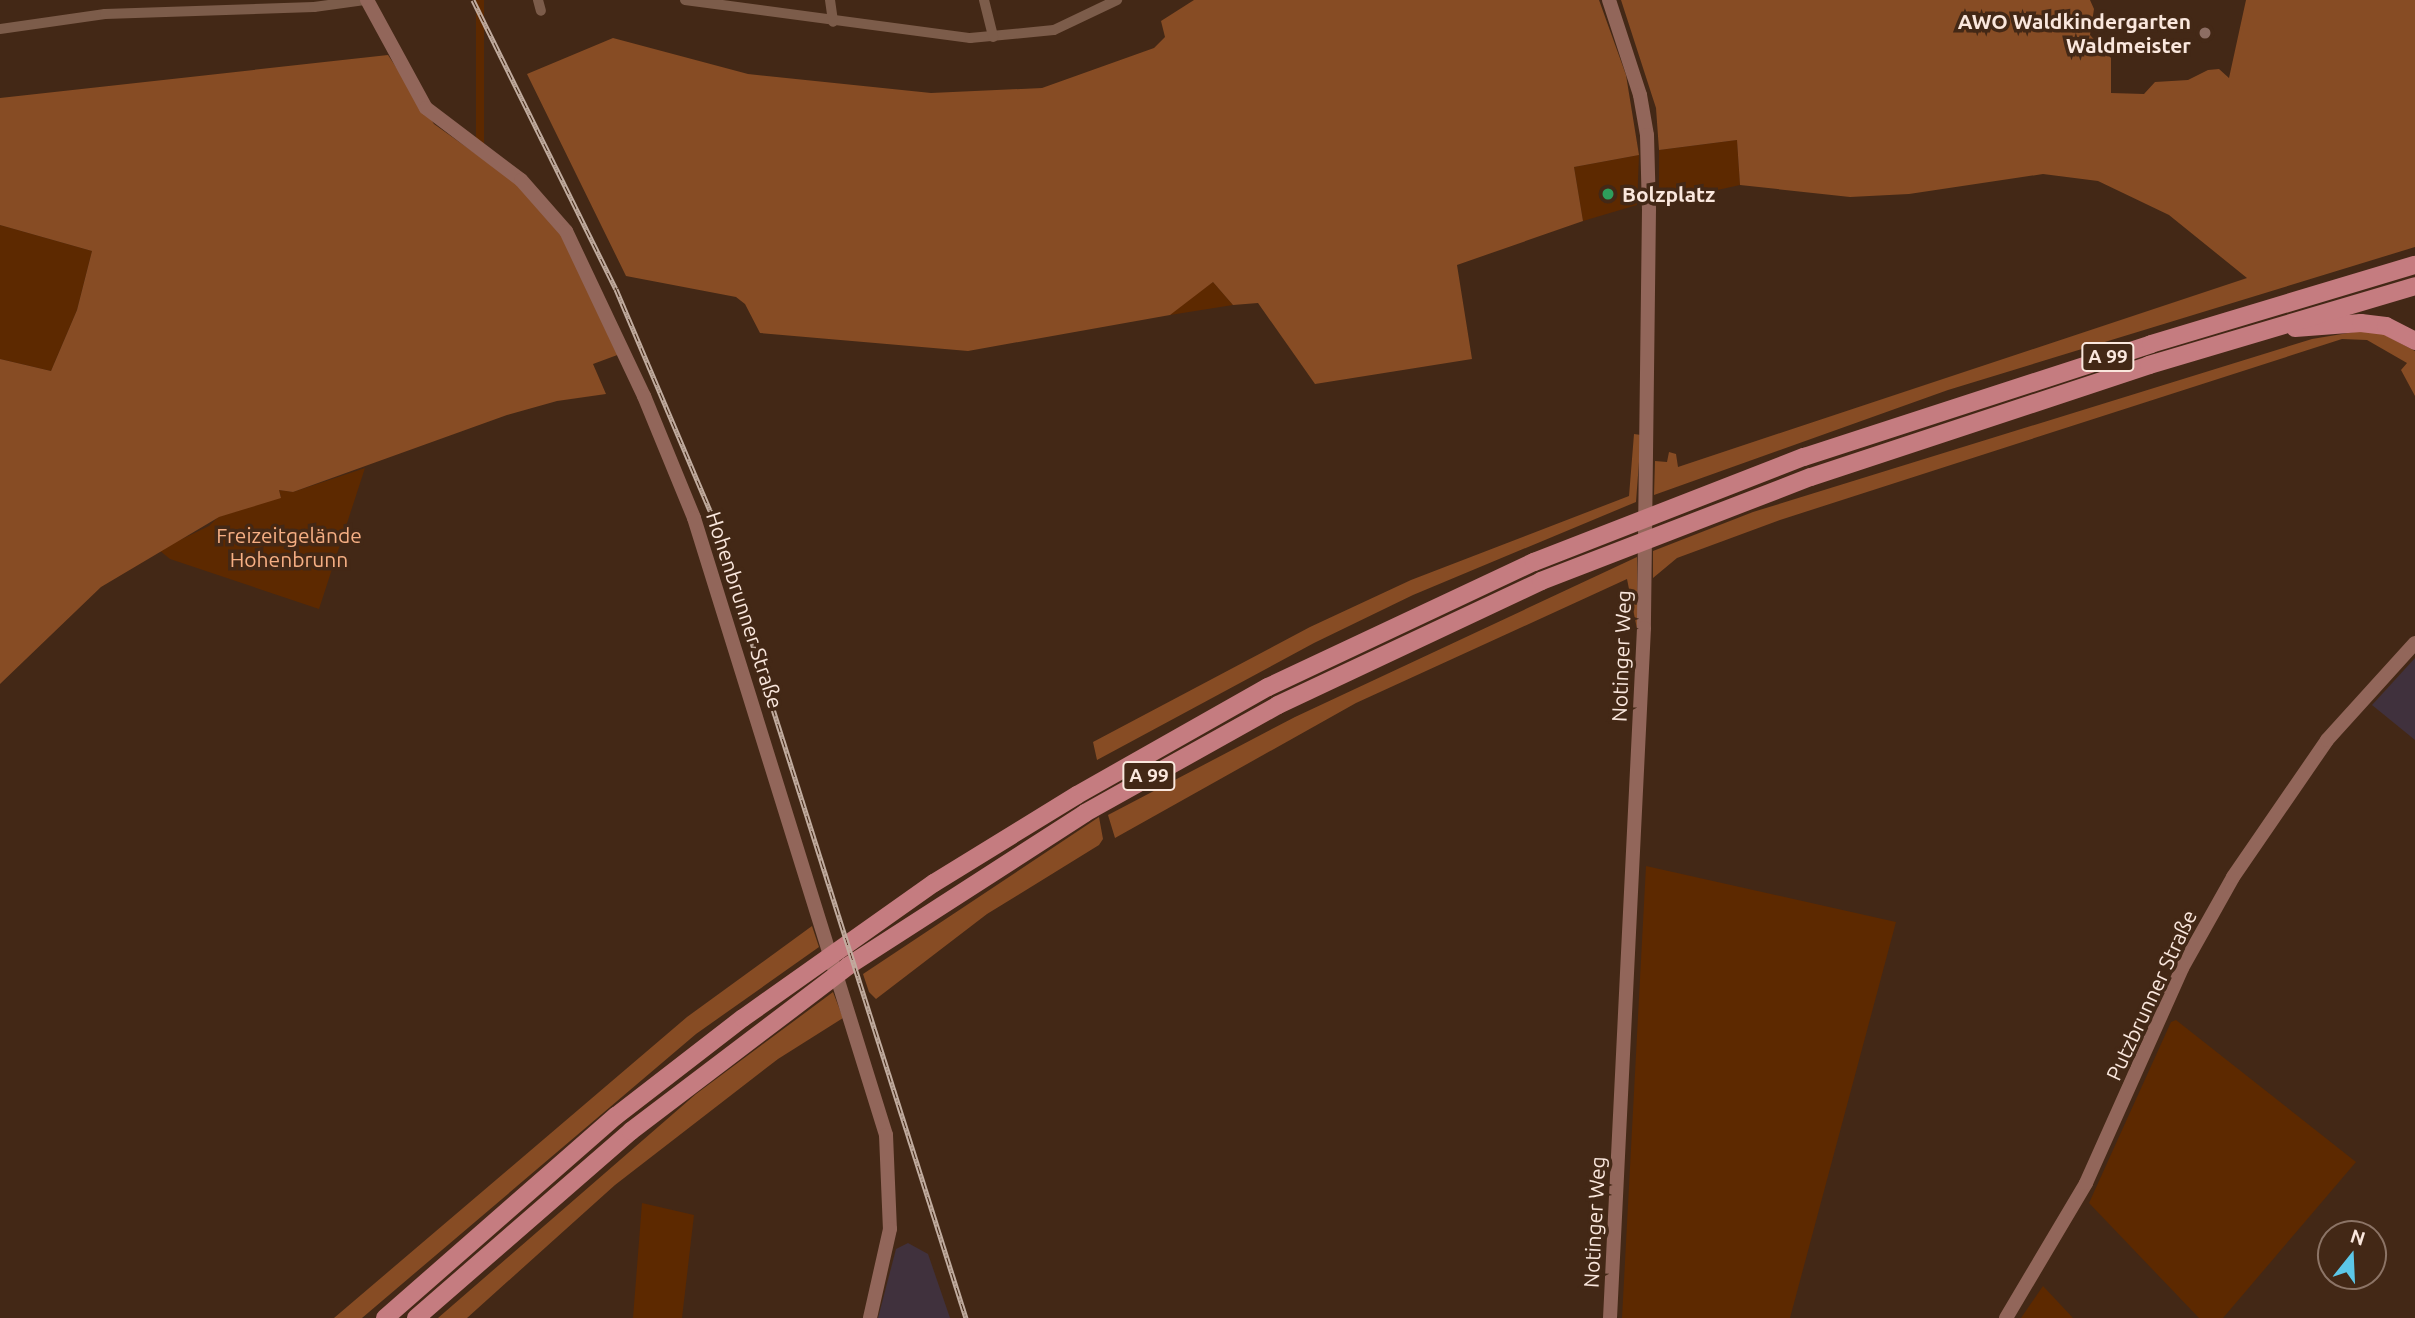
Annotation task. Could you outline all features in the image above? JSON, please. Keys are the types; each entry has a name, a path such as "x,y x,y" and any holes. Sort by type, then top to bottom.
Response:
{"highway":[{"name":"A 99","path":"385,1318 616,1116 743,1018 934,883 1077,795 1268,687 1441,602 1767,470 1928,414 2415,265"},
{"name":"A 99","path":"416,1318 631,1131 848,966 1085,813 1278,705 1451,620 1662,532 1935,434 2274,327 2415,286"},
{"path":"2274,327 2361,323 2386,326 2415,341"}],"street":[{"path":"0,29 105,14 314,7 366,0"},
{"name":"Hohenbrunner Straße","path":"366,0 426,108 521,180 554,214 578,252 694,518 883,1124 889,1164 887,1257 870,1318"},
{"path":"685,0 833,22 993,37 1054,30 1117,0"},
{"path":"830,0 833,22"},
{"path":"984,0 993,37"},
{"name":"Notinger Weg","path":"1609,0 1635,76 1647,135 1645,573 1610,1318"},
{"name":"Putzbrunner Straße","path":"2006,1318 2092,1171 2182,968 2233,877 2327,740 2415,643"}],"shaded area":[{"path":"1194,0 1599,0 1626,75 1639,155 1574,167 1583,221 1457,265 1472,359 1315,384 1258,303 1233,305 1213,282 1170,315 968,351 760,333 745,304 736,297 626,276 527,74 613,38 748,74 931,93 1042,88 1154,48 1165,37 1161,21"},
{"path":"1621,0 2090,0 2094,9 2090,35 2111,58 2111,93 2144,94 2155,82 2188,80 2208,70 2219,69 2229,78 2246,0 2415,0 2415,247 1948,390 1654,495 1655,461 1667,462 1669,452 1676,454 1678,467 2247,278 2169,215 2098,181 2043,174 1909,194 1850,197 1740,185 1737,140 1659,150 1656,108"},
{"path":"388,55 434,124 514,181 559,229 620,354 593,364 606,394 557,401 507,415 293,492 279,490 281,498 219,517 101,587 0,684 0,359 51,371 77,310 92,251 0,225 0,98"},
{"path":"2360,331 2383,334 2415,351 2415,396 2401,370 2407,363 2367,340 2342,339 1780,520 1677,558 1653,578 1653,551 1753,512 2312,339"},
{"path":"1634,434 1641,435 1636,502 1413,595 1314,643 1097,760 1093,742 1310,627 1411,580 1629,496"},
{"path":"1637,557 1638,634 1627,579 1356,703 1115,838 1108,815 1295,717"},
{"path":"2415,658 2415,740 2372,705"},
{"path":"1099,817 1103,839 1099,845 987,914 876,999 869,992 863,974"},
{"path":"812,926 819,947 696,1034 362,1318 334,1318 687,1017"},
{"path":"833,992 843,1018 778,1059 615,1185 467,1318 438,1318 696,1094"},
{"path":"908,1243 928,1254 950,1318 878,1318 896,1249"}],"green space":[{"path":"476,0 484,0 484,319 476,319"},
{"path":"1737,140 1740,185 1659,203 1659,150"},
{"name":"Bolzplatz","path":"1639,155 1637,205 1583,221 1574,167"},
{"path":"0,225 92,251 77,310 51,371 0,359"},
{"path":"1213,282 1233,305 1170,315 1178,306"},
{"name":"Freizeitgelände Hohenbrunn","path":"365,468 319,609 170,559 159,550 209,526 218,517 281,497 279,490 293,492"},
{"path":"1646,866 1896,922 1790,1318 1622,1318"},
{"path":"2176,1020 2356,1162 2223,1318 2199,1318 2089,1203 2171,1022"},
{"path":"642,1203 694,1215 682,1318 633,1318"},
{"path":"2043,1286 2073,1318 2021,1318"}],"railway":[{"path":"473,0 616,289 710,510 966,1318"}],"place":[{"name":"AWO Waldkindergarten Waldmeister","path":"2205,33"},
{"name":"Bolzplatz","path":"1608,194"}]}
